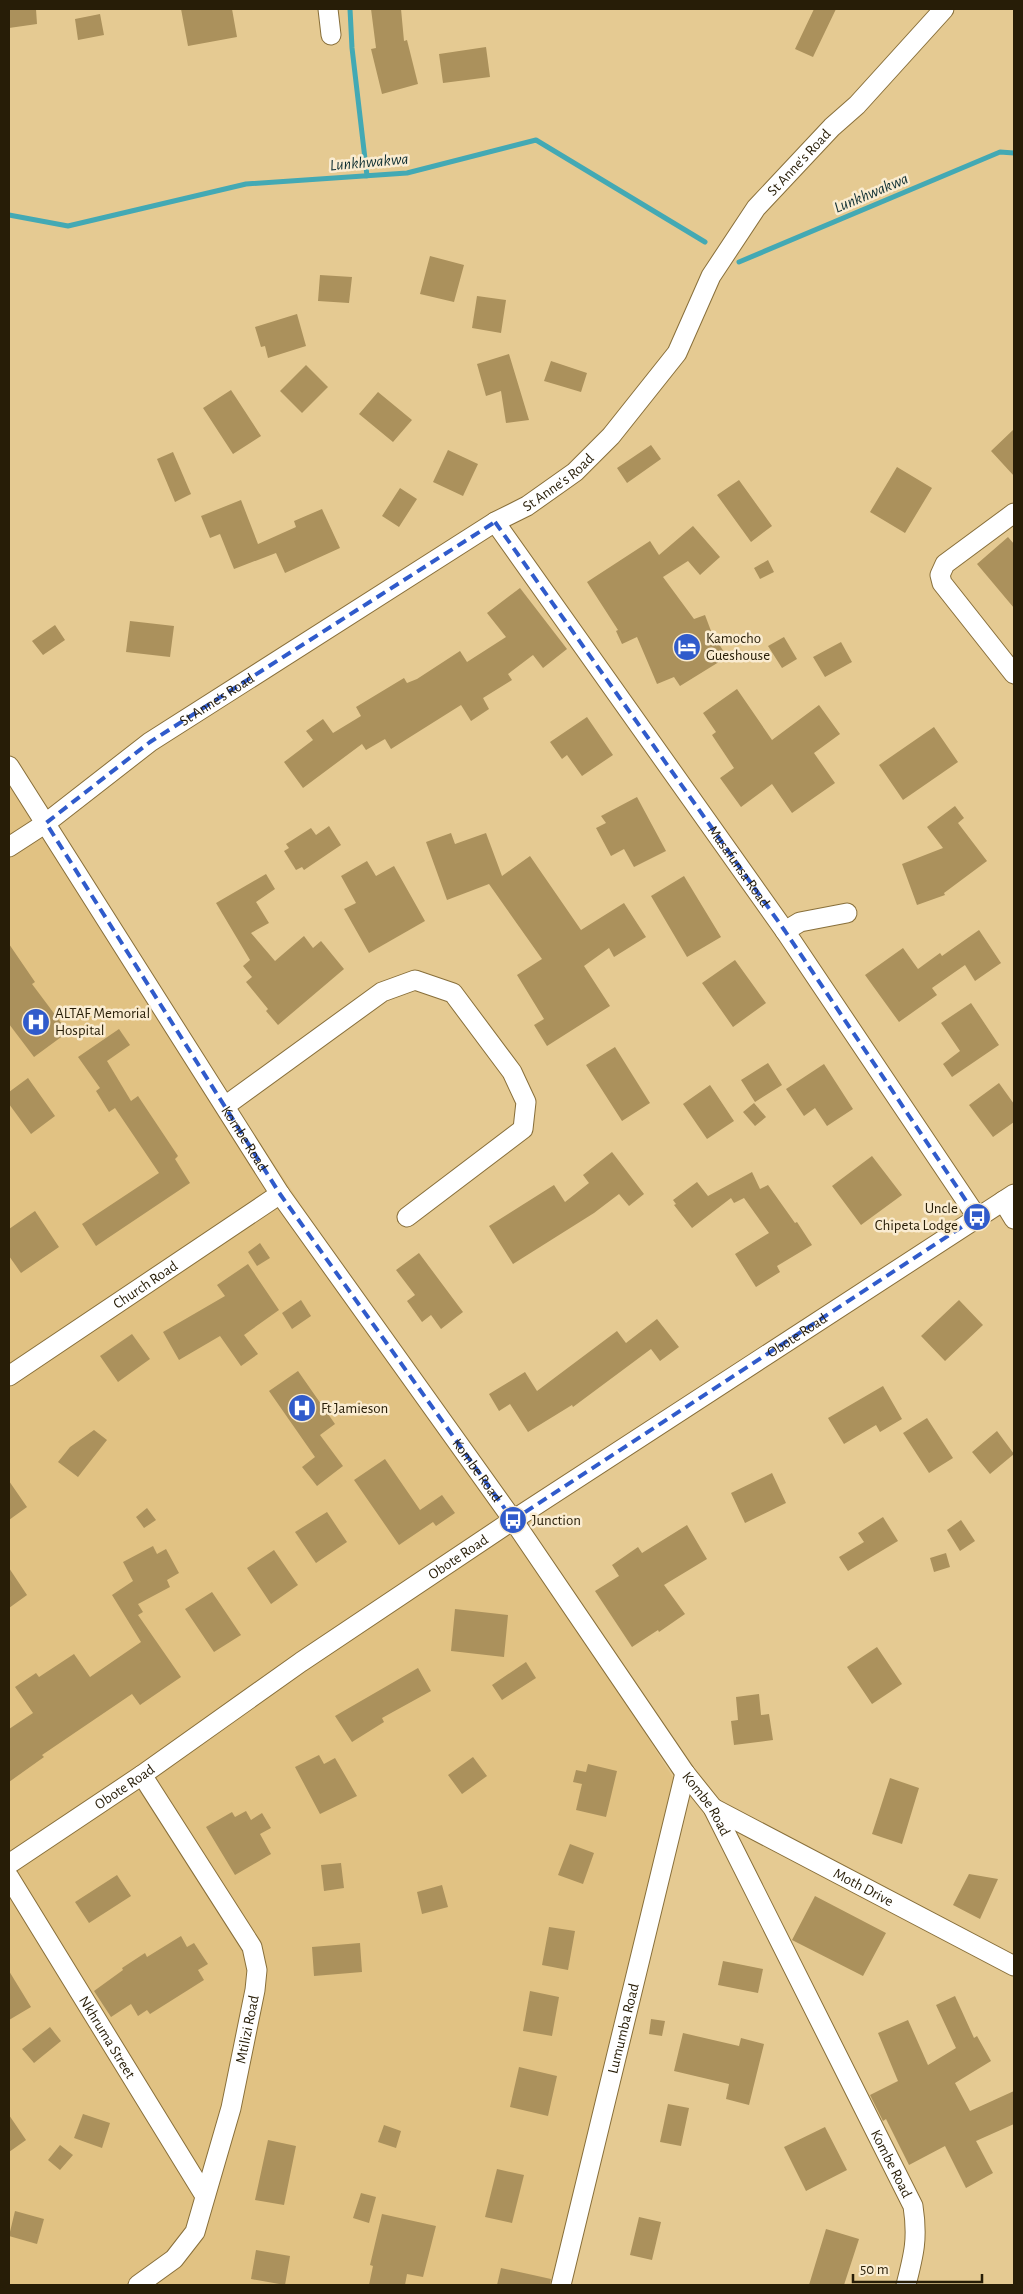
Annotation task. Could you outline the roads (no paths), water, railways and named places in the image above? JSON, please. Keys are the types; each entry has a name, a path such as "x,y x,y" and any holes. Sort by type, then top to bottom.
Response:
{"street":[{"path":"328,9 331,34"},
{"name":"St Anne's Road","path":"9,848 46,823 150,742 494,522 527,506 575,472 611,436 677,353 711,276 756,208 832,127 857,105 944,9"},
{"path":"1014,513 945,564 940,574 942,583 1014,674"},
{"name":"Musafunsa Road","path":"494,522 785,931 977,1216"},
{"name":"Kombe Road","path":"9,766 280,1194 513,1520 685,1772 714,1808 912,2206 916,2228 916,2246 906,2285"},
{"path":"785,931 800,922 847,913"},
{"path":"225,1106 382,992 415,980 453,993 512,1072 526,1102 523,1129 407,1217"},
{"name":"Church Road","path":"9,1376 280,1194"},
{"path":"1009,1197 1014,1219"},
{"name":"Obote Road","path":"9,1864 142,1775 301,1662 513,1520 977,1216 1009,1197"},
{"name":"Lumumba Road","path":"561,2285 685,1772"},
{"name":"Mtilizi Road","path":"138,2285 174,2259 196,2232 231,2108 255,1990 256,1970 252,1947 142,1775"},
{"name":"Moth Drive","path":"714,1808 1014,1966"},
{"name":"Nkhruma Street","path":"9,1877 205,2196"}],"waterway":[{"path":"350,9 352,48 367,176"},
{"name":"Lunkhwakwa","path":"9,215 68,226 246,184 407,173 536,140 705,242"},
{"name":"Lunkhwakwa","path":"739,262 1000,152 1014,153"}],"place":[{"name":"Kamocho Gueshouse","path":"687,647"},
{"name":"ALTAF Memorial Hospital","path":"36,1022"},
{"name":"Uncle Chipeta Lodge","path":"977,1217"},
{"name":"Ft Jamieson","path":"302,1408"},
{"name":"Junction","path":"513,1520"}]}
